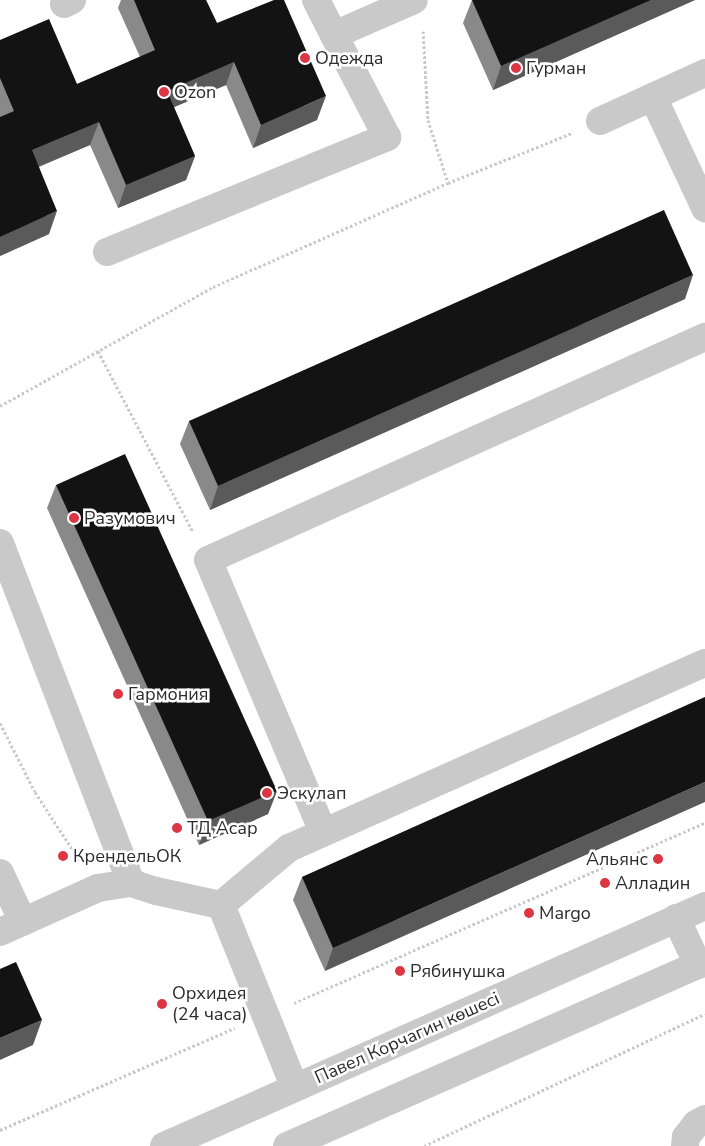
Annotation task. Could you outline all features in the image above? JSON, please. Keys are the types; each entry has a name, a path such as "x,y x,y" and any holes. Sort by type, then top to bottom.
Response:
{"street":[{"path":"107,252 387,136 316,0"},
{"path":"334,35 414,0"},
{"path":"600,121 705,73"},
{"path":"652,97 705,208"},
{"path":"323,832 208,560 705,337"},
{"path":"0,543 131,883"},
{"path":"221,905 289,848 705,663"},
{"path":"0,873 12,927 98,888 131,883 156,891 221,905"},
{"path":"221,905 264,1016 295,1088"},
{"name":"Павел Корчагин көшесі","path":"164,1146 705,906"},
{"path":"302,1143 702,963 676,918"},
{"path":"683,1143 696,1124 705,1119"}],"path":[{"path":"423,28 428,120 448,183"},
{"path":"0,406 213,287 448,183 600,121"},
{"path":"98,351 208,560"},
{"path":"0,723 34,792 98,888"},
{"path":"0,1130 705,823"},
{"path":"424,1146 705,1014"}],"building":[{"path":"134,0 206,0 217,23 274,0 284,0 326,96 261,125 234,62 167,91 195,156 126,185 99,122 32,150 57,211 0,237 0,117 14,111 0,78 0,40 49,19 77,84 155,50"},
{"path":"472,0 651,0 501,66"},
{"path":"664,210 693,275 218,486 189,421"},
{"path":"125,454 277,791 208,821 56,485"},
{"path":"705,697 705,782 333,948 302,877"},
{"path":"16,962 42,1020 0,1038 0,969"}],"place":[{"name":"Одежда","path":"305,58"},
{"name":"Гурман","path":"516,68"},
{"name":"Ozon","path":"164,92"},
{"name":"Разумович","path":"74,518"},
{"name":"Гармония","path":"118,694"},
{"name":"Эскулап","path":"267,793"},
{"name":"ТД Асар","path":"177,828"},
{"name":"КрендельОК","path":"63,856"},
{"name":"Альянс","path":"658,859"},
{"name":"Алладин","path":"605,883"},
{"name":"Margo","path":"529,913"},
{"name":"Рябинушка","path":"400,971"},
{"name":"Орхидея (24 часа)","path":"162,1004"}]}
